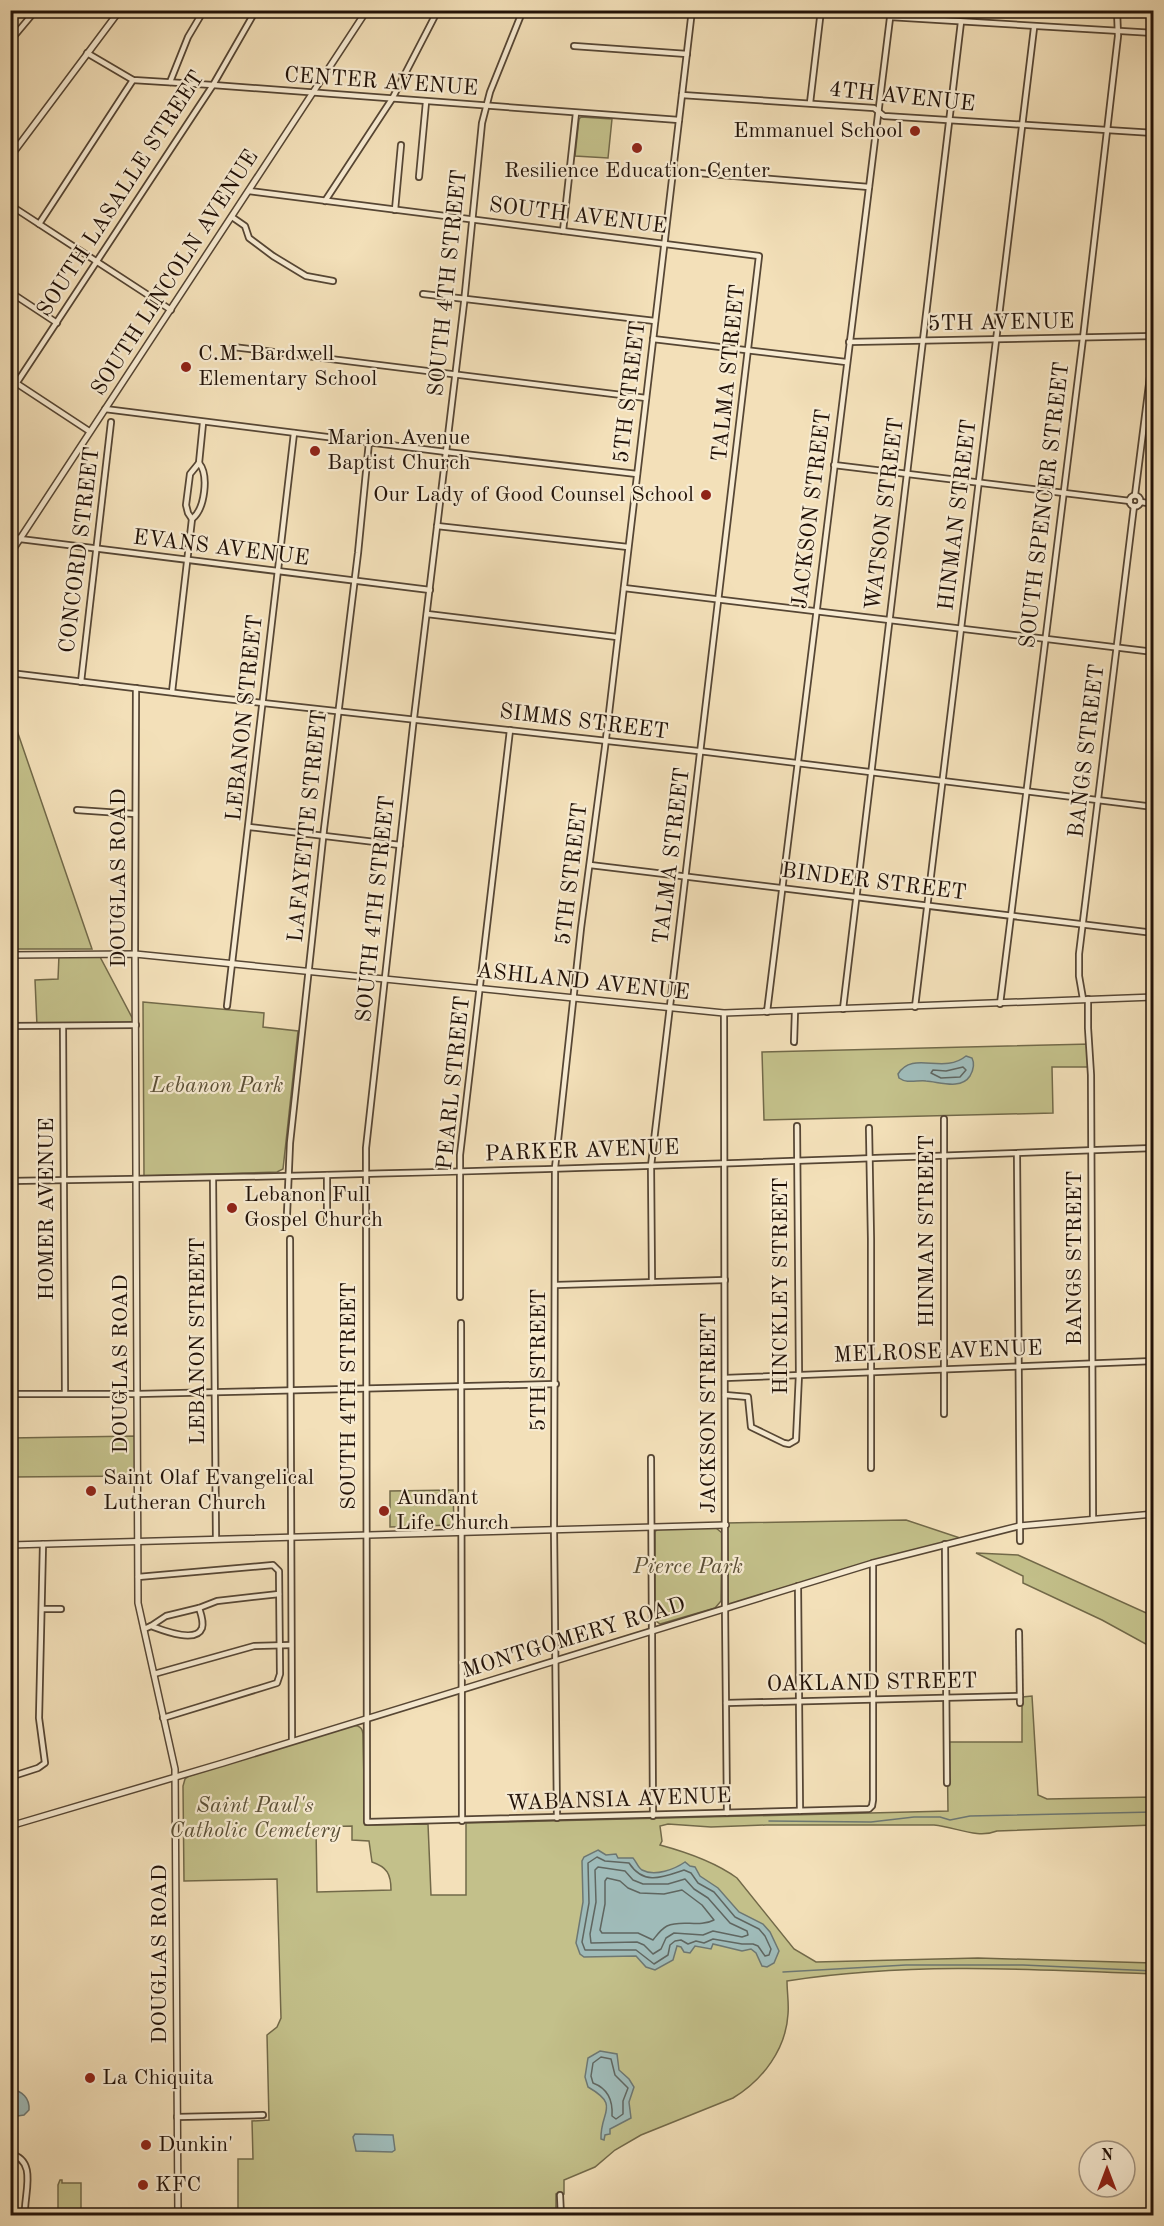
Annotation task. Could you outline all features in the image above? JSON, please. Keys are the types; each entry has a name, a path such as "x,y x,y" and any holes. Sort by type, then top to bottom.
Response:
{"street":[{"path":"10,41 36,10"},
{"path":"10,157 120,10"},
{"path":"170,82 188,37 204,10"},
{"name":"SOUTH LASALLE STREET","path":"10,393 213,85 256,10"},
{"name":"SOUTH LINCOLN AVENUE","path":"10,554 367,10"},
{"path":"325,201 392,99 438,10"},
{"name":"SOUTH 4TH STREET","path":"367,1822 366,1148 485,106 523,10"},
{"name":"5TH STREET","path":"557,1818 554,1529 555,1168 573,998 606,741 692,10"},
{"path":"810,104 821,10"},
{"name":"JACKSON STREET","path":"767,1012 891,10"},
{"name":"SOUTH SPENCER STREET","path":"1000,1004 1083,338 1118,31 1118,10"},
{"path":"890,18 1034,28 1154,33"},
{"name":"WATSON STREET","path":"843,1009 961,22"},
{"name":"HINMAN STREET","path":"915,1007 1034,28"},
{"path":"574,46 687,54"},
{"name":"CENTER AVENUE","path":"87,53 133,80 679,120"},
{"path":"39,224 133,80"},
{"name":"4TH AVENUE","path":"682,95 874,108 884,116 1154,133"},
{"path":"419,177 426,102"},
{"path":"562,231 576,113"},
{"path":"394,210 401,145"},
{"path":"674,171 869,187"},
{"name":"SOUTH AVENUE","path":"249,191 664,245 759,255"},
{"path":"10,205 171,310"},
{"path":"232,217 245,226 249,238 273,256 306,276 333,281"},
{"name":"TALMA STREET","path":"652,1282 651,1166 720,600 759,255"},
{"path":"10,292 57,323"},
{"path":"423,294 655,321"},
{"name":"5TH AVENUE","path":"849,342 1154,336"},
{"path":"653,339 846,362"},
{"path":"1130,501 1135,495 1154,345"},
{"path":"234,347 646,398"},
{"path":"10,379 89,431"},
{"path":"105,409 204,423 637,474"},
{"name":"CONCORD STREET","path":"81,682 111,422"},
{"path":"171,692 192,519 188,513 187,495 190,474 199,463 204,423"},
{"name":"LEBANON STREET","path":"227,1006 294,433"},
{"name":"LAFAYETTE STREET","path":"287,1214 287,1176 323,836 355,581 369,442"},
{"path":"192,519 198,515 201,508 205,475 199,463"},
{"path":"834,465 1130,501 1134,506 1140,502 1154,504"},
{"path":"1135,495 1140,498 1140,502"},
{"name":"BANGS STREET","path":"1093,1518 1091,1150 1086,999 1078,966 1134,506"},
{"path":"437,526 628,547"},
{"name":"EVANS AVENUE","path":"10,534 20,539 97,550 430,590"},
{"path":"624,588 1154,652"},
{"path":"427,614 617,637"},
{"name":"SIMMS STREET","path":"10,673 797,763 1154,807"},
{"name":"DOUGLAS ROAD","path":"136,688 138,1603 175,1776 178,2216"},
{"name":"PEARL STREET","path":"460,1297 460,1155 510,730"},
{"path":"77,810 135,814"},
{"path":"249,827 400,845"},
{"name":"BINDER STREET","path":"590,865 1154,933"},
{"path":"1154,943 1151,969 1154,991"},
{"name":"ASHLAND AVENUE","path":"10,955 135,954 724,1013 1154,997"},
{"path":"794,1042 795,1011"},
{"name":"JACKSON STREET","path":"724,1013 725,1608 728,1813"},
{"path":"10,1026 136,1025"},
{"name":"HOMER AVENUE","path":"63,1026 64,1393"},
{"name":"HINMAN STREET","path":"944,1119 944,1414"},
{"name":"HINCKLEY STREET","path":"725,1395 748,1397 751,1427 784,1443 792,1443 798,1437 797,1126"},
{"path":"869,1128 871,1468"},
{"name":"PARKER AVENUE","path":"10,1181 213,1178 869,1160 1154,1148"},
{"path":"1017,1155 1020,1541"},
{"path":"327,1175 327,1223"},
{"name":"LEBANON STREET","path":"213,1178 216,1539"},
{"path":"290,1239 292,1741"},
{"path":"556,1285 725,1280"},
{"path":"460,1323 462,1821"},
{"name":"MELROSE AVENUE","path":"725,1378 1154,1361"},
{"path":"10,1394 137,1394 556,1384"},
{"path":"651,1458 653,1816"},
{"name":"MONTGOMERY ROAD","path":"10,1826 873,1563 1019,1526 1154,1514"},
{"path":"10,1545 726,1525"},
{"path":"10,1777 38,1768 45,1763 39,1718 44,1544"},
{"path":"945,1544 946,1783"},
{"path":"872,1699 873,1563"},
{"path":"138,1577 273,1565 279,1570 280,1674 277,1683 163,1718"},
{"path":"798,1586 800,1811"},
{"path":"144,1629 166,1616 223,1600 279,1594"},
{"path":"152,1626 177,1635 198,1632 202,1630 203,1624 199,1608"},
{"path":"43,1609 61,1609"},
{"path":"1019,1632 1020,1703"},
{"path":"154,1674 246,1647 291,1646"},
{"name":"OAKLAND STREET","path":"726,1703 1020,1696"},
{"name":"WABANSIA AVENUE","path":"367,1822 865,1810 872,1806 872,1699"},
{"path":"177,2117 263,2115"},
{"path":"10,2154 22,2160 27,2167 25,2216"},
{"path":"560,2195 561,2216"}],"green space":[{"path":"581,117 612,119 608,158 575,156"},
{"path":"11,713 92,949 11,949"},
{"path":"59,955 99,955 136,1025 37,1026 35,980 58,979"},
{"name":"Lebanon Park","path":"143,1002 264,1013 263,1027 298,1031 283,1169 277,1172 144,1176"},
{"path":"1091,1044 1092,1067 1052,1067 1053,1113 764,1120 762,1052"},
{"path":"137,1436 138,1476 11,1477 11,1544 10,1438"},
{"path":"453,1490 454,1525 390,1527 390,1491"},
{"path":"906,1520 963,1539 725,1608 726,1523"},
{"name":"Pierce Park","path":"716,1528 722,1533 721,1601 715,1608 660,1624 656,1621 655,1616 655,1532 657,1529"},
{"path":"976,1553 1018,1555 1153,1616 1153,1648 1102,1620 1023,1583 1023,1576"},
{"name":"Saint Paul's Catholic Cemetery","path":"1032,1696 1038,1795 1047,1799 1153,1797 1153,1825 997,1831 982,1834 934,1825 711,1827 668,1824 660,1826 662,1841 660,1845 700,1858 737,1878 794,1949 816,1962 978,1958 1153,1963 1153,1974 970,1968 878,1971 787,1981 788,2014 783,2039 771,2062 754,2082 733,2098 641,2135 615,2150 595,2167 564,2180 564,2194 556,2194 556,2211 427,2216 238,2215 238,2159 253,2159 252,2121 269,2120 267,2035 277,2027 281,2018 277,1879 184,1881 183,1786 185,1779 189,1776 353,1725 358,1726 363,1734 365,1825 428,1824 431,1895 466,1895 466,1823 948,1811 947,1742 1022,1742 1022,1697","holes":["352,1826 352,1840 369,1841 372,1862 387,1872 391,1890 317,1892 316,1827"]},
{"path":"60,2180 62,2183 81,2183 81,2215 58,2215"}],"water":[{"path":"966,1056 972,1058 974,1067 970,1076 961,1083 909,1081 899,1078 898,1074 904,1067 912,1064 948,1063"},
{"path":"598,1850 606,1855 616,1854 618,1858 633,1858 641,1869 647,1872 665,1871 685,1862 695,1867 700,1876 718,1888 739,1912 763,1924 770,1932 779,1951 774,1963 767,1967 762,1966 756,1953 751,1949 742,1951 713,1944 711,1949 695,1946 690,1953 684,1952 681,1947 677,1946 673,1960 655,1970 646,1967 636,1956 584,1957 580,1954 576,1943 583,1902 582,1861 584,1857"},
{"path":"600,2051 617,2054 619,2070 634,2087 629,2102 631,2118 610,2129 610,2134 605,2135 604,2140 601,2139 606,2104 604,2099 588,2087 585,2077 588,2058"},
{"path":"11,2089 19,2091 27,2099 29,2110 24,2115 11,2117"},
{"path":"355,2134 393,2135 395,2150 392,2152 356,2151 353,2137"}],"waterway":[{"path":"769,1821 871,1822 914,1817 940,1817 950,1820 970,1816 1154,1812"},
{"path":"783,1972 906,1965 1023,1965 1154,1971"}],"place":[{"name":"Emmanuel School","path":"915,131"},
{"name":"Resilience Education Center","path":"637,148"},
{"name":"C.M. Bardwell Elementary School","path":"186,367"},
{"name":"Marion Avenue Baptist Church","path":"315,451"},
{"name":"Our Lady of Good Counsel School","path":"706,495"},
{"name":"Lebanon Full Gospel Church","path":"232,1208"},
{"name":"Saint Olaf Evangelical Lutheran Church","path":"91,1491"},
{"name":"Aundant Life Church","path":"384,1511"},
{"name":"La Chiquita","path":"90,2078"},
{"name":"Dunkin'","path":"146,2145"},
{"name":"KFC","path":"143,2185"}]}
